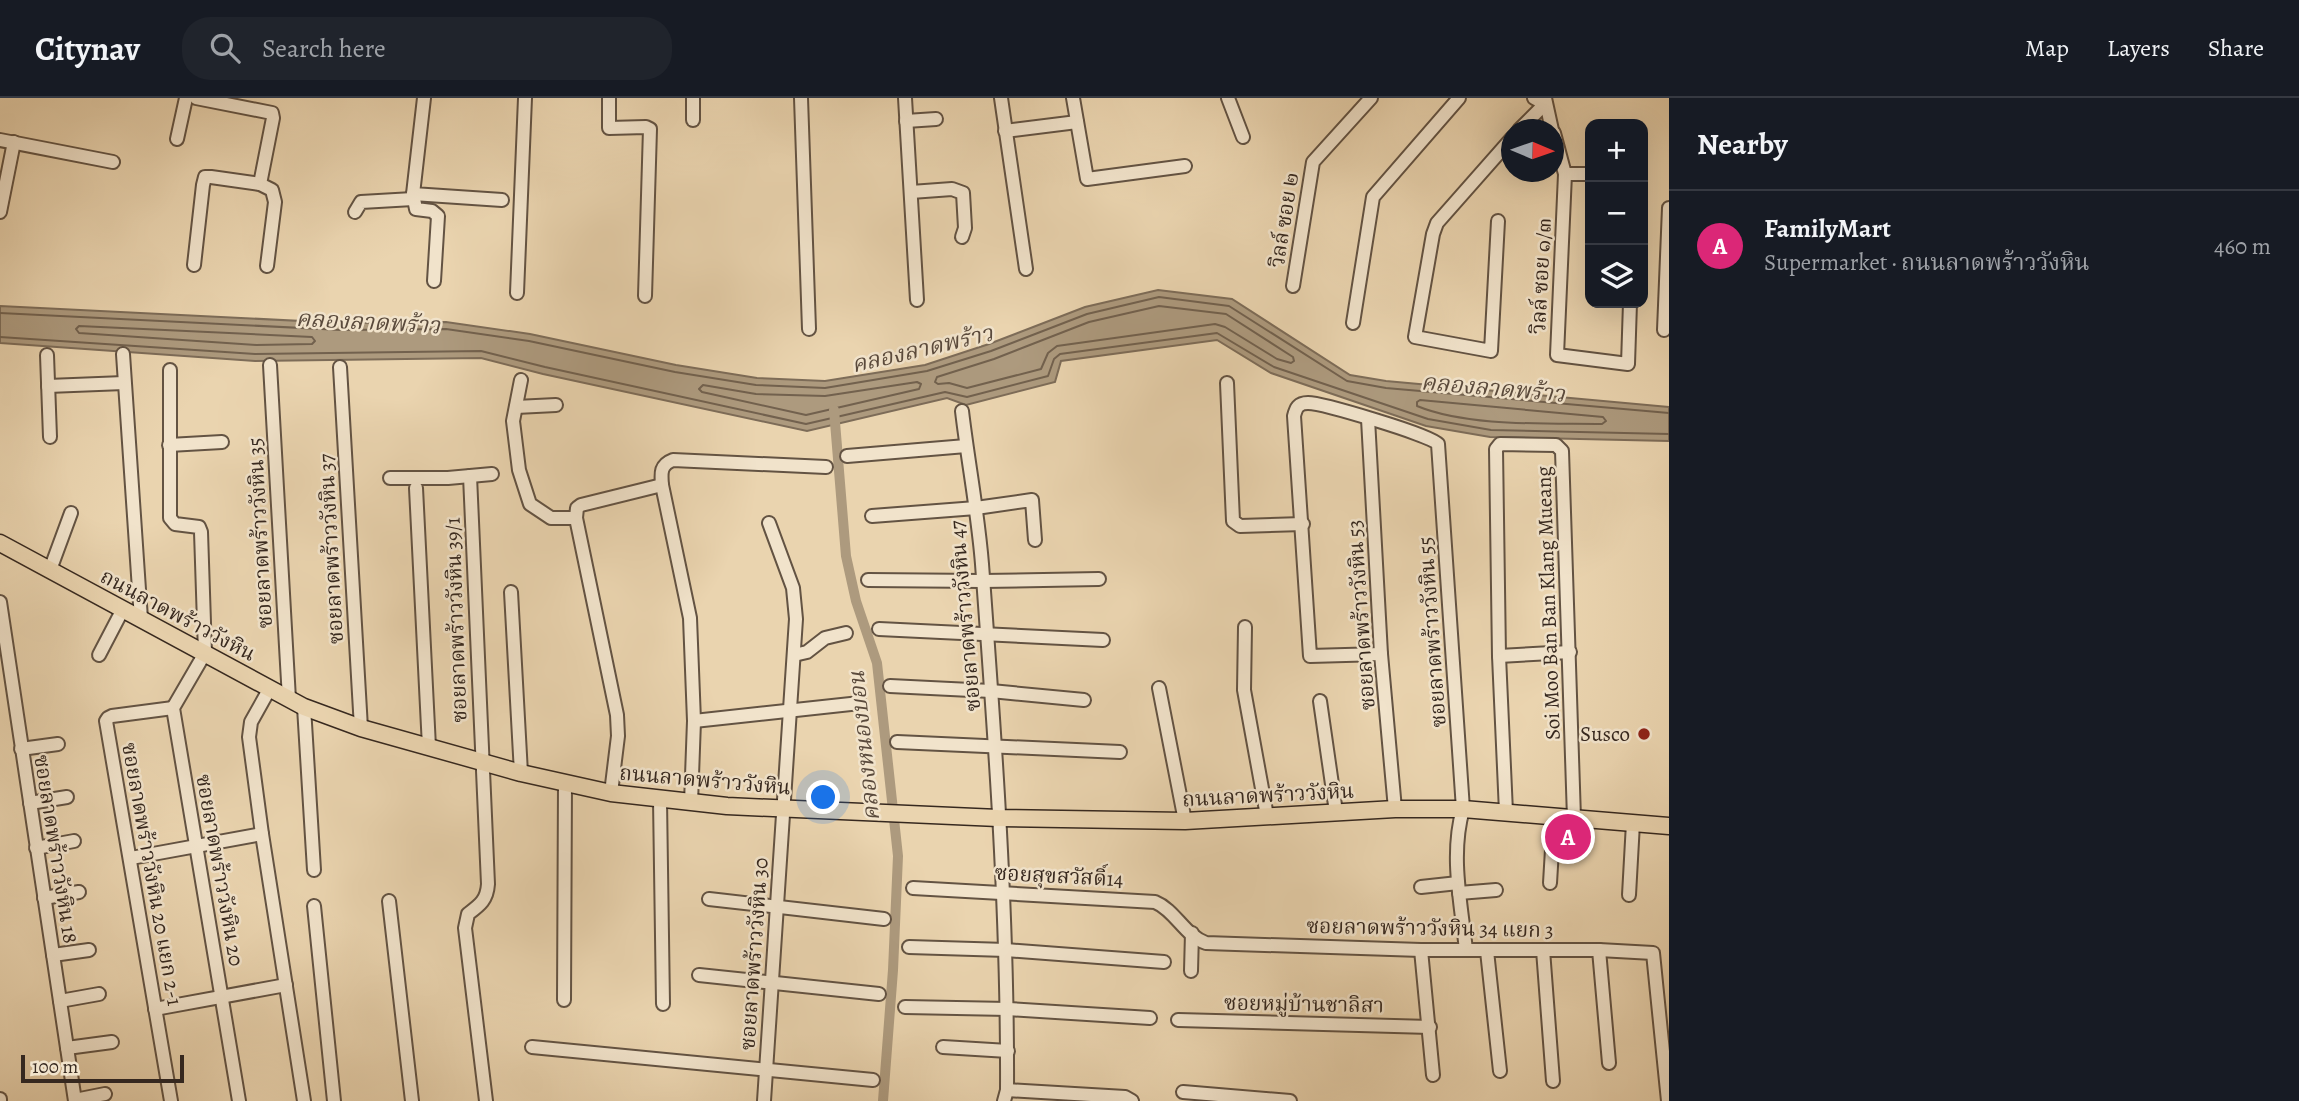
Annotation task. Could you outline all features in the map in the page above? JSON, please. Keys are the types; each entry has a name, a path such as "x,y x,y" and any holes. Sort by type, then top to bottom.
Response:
{"main road":[{"name":"ถนนลาดพร้าววังหิน","path":"0,543 304,707 361,728 520,773 611,793 691,803 783,809 998,818 1185,821 1395,809 1463,809 1669,826"}],"street":[{"path":"177,139 186,98"},
{"path":"196,98 272,113 260,184"},
{"path":"424,98 413,197 416,209 432,211 438,216 435,281"},
{"path":"517,293 525,98"},
{"path":"609,98 610,128 650,129 645,296"},
{"path":"693,98 693,120"},
{"path":"800,98 809,329"},
{"path":"905,98 917,300"},
{"path":"1001,98 1026,269"},
{"path":"1073,98 1087,179 1185,166"},
{"path":"1228,98 1243,137"},
{"name":"วิลล์ ซอย ๒","path":"1293,286 1313,162 1371,98"},
{"path":"1353,323 1373,197 1459,98"},
{"path":"1528,119 1541,100"},
{"path":"1541,100 1548,119"},
{"path":"906,121 936,119"},
{"path":"1005,131 1076,122"},
{"path":"0,140 113,162"},
{"path":"0,212 14,142"},
{"path":"1498,221 1491,351 1415,337 1437,223 1501,149"},
{"path":"1564,170 1565,174 1585,174"},
{"name":"วิลล์ ซอย ๑/๓","path":"1565,174 1557,355 1628,364 1630,308"},
{"path":"194,265 205,177 260,184 272,190 275,195 267,266"},
{"path":"911,192 952,189 963,193 965,228 962,237"},
{"path":"355,212 360,201 413,197 502,200"},
{"path":"1664,330 1669,208"},
{"path":"123,354 141,619"},
{"path":"47,355 50,437"},
{"name":"ซอยลาดพร้าววังหิน 35","path":"270,365 289,699"},
{"name":"ซอยลาดพร้าววังหิน 37","path":"340,368 361,728"},
{"path":"170,370 170,517 176,524 195,525 201,532 205,653 173,708"},
{"path":"521,380 513,421 519,470 530,504 551,518 576,518"},
{"path":"48,386 124,383"},
{"path":"1227,383 1233,521 1240,526 1303,524"},
{"path":"1368,419 1307,403 1298,405 1294,416 1310,656 1381,654"},
{"path":"516,407 556,405"},
{"name":"ซอยลาดพร้าววังหิน 47","path":"962,411 976,509 991,691 1006,950 1006,1096"},
{"name":"ซอยลาดพร้าววังหิน 55","path":"1368,419 1434,440 1441,454 1463,809 1459,823 1456,867 1466,950"},
{"name":"ซอยลาดพร้าววังหิน 53","path":"1368,419 1381,654 1395,809"},
{"path":"169,445 222,442"},
{"name":"Soi Moo Ban Ban Klang Mueang","path":"1506,813 1499,656 1498,446 1556,445 1562,451 1574,818"},
{"path":"847,456 966,446"},
{"path":"691,803 694,721 690,618 661,469 673,460 826,467"},
{"path":"390,478 492,474"},
{"name":"ซอยลาดพร้าววังหิน 39/1","path":"470,476 487,894 478,908 468,914 465,928 486,1101"},
{"path":"611,793 618,736 617,715 576,518 577,508 662,485"},
{"path":"416,488 429,747"},
{"path":"872,516 976,509 1032,500 1035,540"},
{"path":"50,570 71,513"},
{"name":"ซอยลาดพร้าววังหิน 30","path":"764,1101 796,619 793,588 769,523"},
{"path":"868,580 1099,579"},
{"path":"511,592 520,773"},
{"name":"ซอยลาดพร้าววังหิน 18","path":"0,602 75,1101"},
{"path":"99,655 123,609"},
{"path":"1245,627 1244,690 1267,816"},
{"path":"879,629 1104,640"},
{"path":"794,655 807,652 825,638 846,633"},
{"path":"1499,656 1570,652"},
{"path":"890,685 1084,700"},
{"path":"270,688 251,722 249,737 304,1101"},
{"path":"1159,688 1185,821"},
{"path":"1320,701 1336,812"},
{"path":"694,721 860,703"},
{"path":"304,707 314,870"},
{"name":"ซอยลาดพร้าววังหิน 20","path":"173,708 239,1101"},
{"name":"ซอยลาดพร้าววังหิน 20 แยก 2-1","path":"171,1101 107,719 173,708"},
{"path":"897,741 1120,752"},
{"path":"21,749 58,744"},
{"path":"564,1000 565,783"},
{"path":"30,803 67,797"},
{"path":"660,800 663,1004"},
{"path":"1550,883 1554,816"},
{"path":"1629,895 1633,823"},
{"path":"131,858 262,834"},
{"path":"36,848 74,841"},
{"path":"1421,887 1496,890"},
{"name":"ซอยสุขสวัสดิ์14","path":"913,888 1155,902 1206,943"},
{"path":"44,898 79,892"},
{"path":"709,898 884,919"},
{"path":"389,901 412,1101"},
{"path":"314,906 334,1101"},
{"path":"1191,971 1192,933"},
{"name":"ซอยลาดพร้าววังหิน 34 แยก 3","path":"1206,943 1421,950 1599,950 1653,953 1668,1101"},
{"path":"909,947 1006,950 1164,962"},
{"path":"53,955 89,950"},
{"path":"1421,950 1433,1075"},
{"path":"1543,950 1553,1081"},
{"path":"1599,950 1609,1063"},
{"path":"1487,951 1500,1071"},
{"path":"699,975 878,994"},
{"path":"155,1009 286,985"},
{"path":"60,1001 99,994"},
{"path":"905,1007 1150,1018"},
{"name":"ซอยหมู่บ้านชาลิสา","path":"1178,1020 1430,1027"},
{"path":"67,1048 112,1042"},
{"path":"532,1047 873,1080"},
{"path":"943,1047 1008,1051"},
{"path":"1183,1092 1239,1099 1290,1101"},
{"path":"75,1101 105,1094"},
{"path":"1006,1096 1125,1097 1132,1101"}],"water":[{"path":"1158,290 1232,299 1350,375 1386,381 1669,407 1669,441 1490,437 1426,426 1271,373 1217,340 1061,361 1055,382 966,405 947,398 807,431 481,358 255,361 0,343 0,306 342,323 446,322 530,334 676,365 757,378 825,381 925,365 1085,307"}],"waterway":[{"name":"คลองหนองบอน","path":"834,410 846,556 856,601 877,663 898,856 883,1101"}],"place":[{"name":"Susco","path":"1644,734"},
{"name":"FamilyMart","path":"1568,837"}],"water label":[{"name":"คลองลาดพร้าว","path":"368,322"},
{"name":"คลองลาดพร้าว","path":"922,349"},
{"name":"คลองลาดพร้าว","path":"1493,388"}]}
